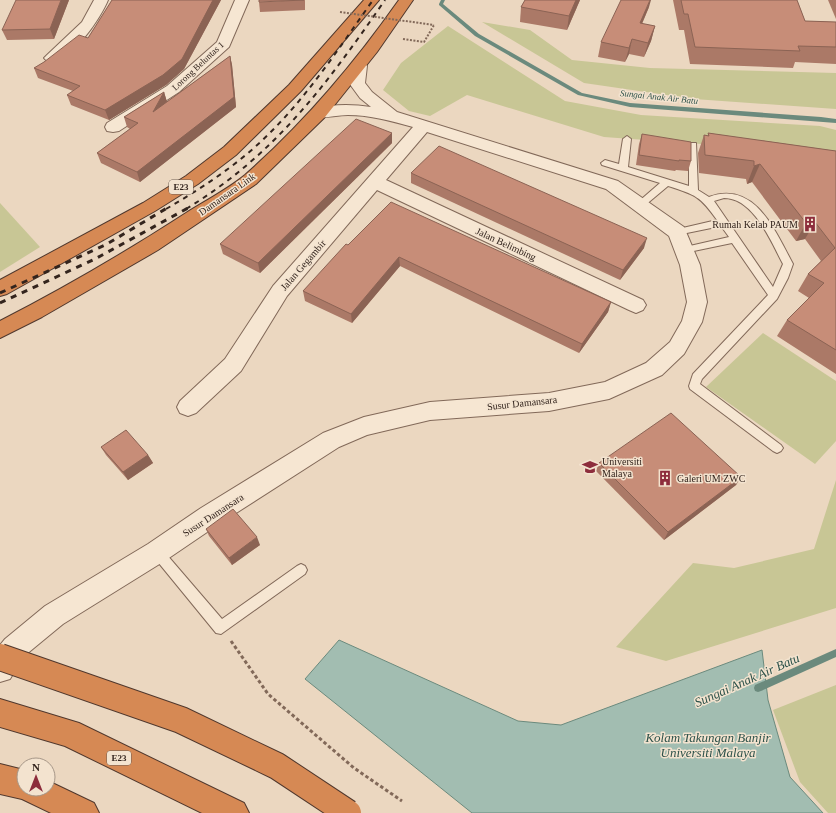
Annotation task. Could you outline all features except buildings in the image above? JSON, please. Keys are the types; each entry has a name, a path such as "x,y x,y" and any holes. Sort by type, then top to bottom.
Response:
{"highway":[{"name":"Damansara Link","path":"0,330 35,312 151,245 250,180 319,114 359,66 406,0"},
{"name":"E23","path":"0,289 149,207 192,180 224,155 295,88 370,2"},
{"path":"0,345 35,312"},
{"path":"0,657 181,720 277,766 348,813"},
{"name":"E23","path":"0,713 69,733 234,813"},
{"path":"0,779 16,784"},
{"path":"49,797 84,813"}],"street":[{"path":"41,68 76,38 94,15 101,0"},
{"name":"Lorong Beluntas 1","path":"113,127 173,89 224,44 242,0"},
{"path":"359,66 357,83 366,95 394,116"},
{"path":"319,114 348,109 359,109 394,116 612,185 640,205 680,241"},
{"name":"Jalan Gegambir","path":"188,407 233,365 280,291 423,126"},
{"name":"Jalan Belimbing","path":"375,182 636,305"},
{"name":"Susur Damansara","path":"0,669 14,648 54,615 157,552 210,516 331,440 364,426 430,411 549,402 608,390 654,369 677,348 692,322 697,302 690,265 680,241"}],"lane":[{"path":"623,168 627,139"},
{"path":"693,145 694,191"},
{"path":"604,162 694,191 708,200 773,296"},
{"path":"640,205 667,182"},
{"path":"708,200 726,195 744,199 762,218 788,264 783,278 773,296 696,377 694,386 777,448"},
{"path":"680,241 724,222"},
{"path":"680,241 735,239"},
{"path":"157,552 221,628 301,570"}],"path":[{"path":"340,12 434,25 424,42 403,39"},
{"path":"221,628 268,694 354,768 402,801"}],"shaded area":[{"path":"482,22 530,30 572,60 650,68 836,73 836,109 694,99 584,83"},
{"path":"448,26 565,101 641,115 820,126 836,130 836,166 786,150 604,137 467,95 430,116 409,111 383,90 401,63"},
{"path":"0,203 40,247 0,272"},
{"path":"763,333 836,381 836,441 815,464 706,387"},
{"path":"836,480 836,608 666,661 616,647 693,563 734,568 814,549"},
{"path":"836,685 836,813 828,813 800,782 773,710"}],"water":[{"name":"Kolam Takungan Banjir Universiti Malaya","path":"339,640 518,721 561,725 762,650 768,700 790,777 823,813 472,813 305,679"}],"waterway":[{"name":"Sungai Anak Air Batu","path":"443,0 441,4 477,35 580,94 630,105 836,121"},
{"name":"Sungai Anak Air Batu","path":"758,688 836,653"}],"railway":[{"path":"166,209 201,188 245,156 272,131 318,77 373,0"},
{"path":"186,209 218,188 246,165 273,141 297,116 320,89 385,0"},
{"path":"0,293 107,244 167,208"},
{"path":"0,303 95,259 188,208"}],"place":[{"name":"Rumah Kelab PAUM","path":"810,224"},
{"name":"Universiti Malaya","path":"590,467"},
{"name":"Galeri UM ZWC","path":"665,478"}]}
